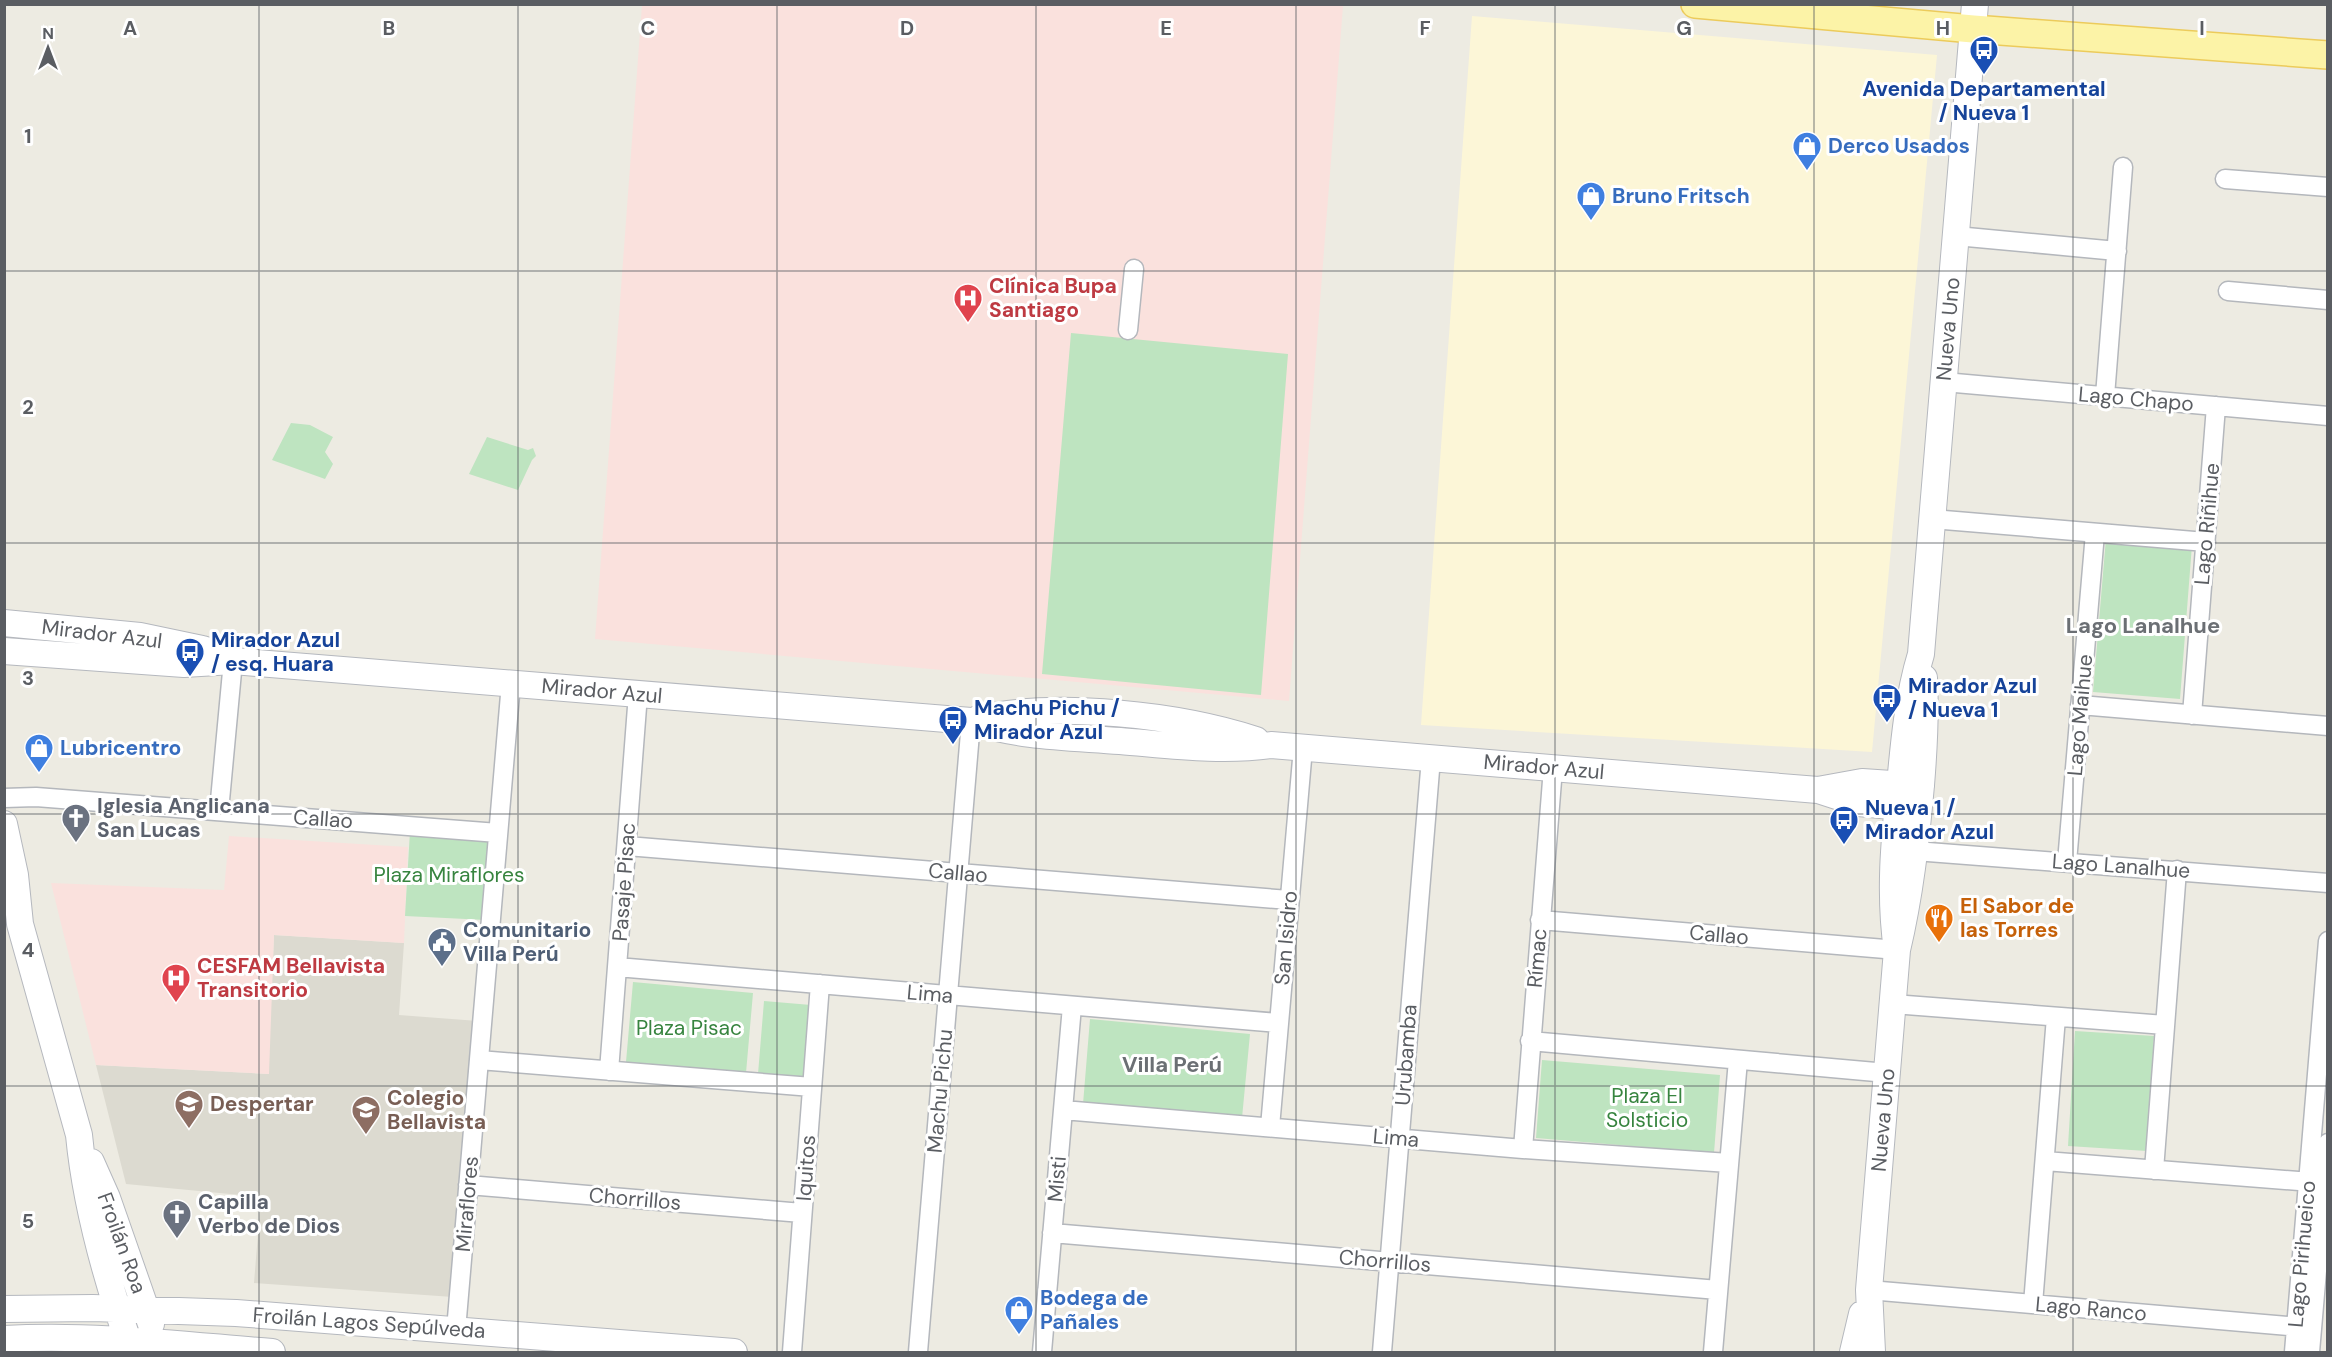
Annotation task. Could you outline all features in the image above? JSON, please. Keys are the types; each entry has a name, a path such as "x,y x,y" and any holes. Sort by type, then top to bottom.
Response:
{"main road":[{"path":"1695,4 1974,16 2328,55"}],"street":[{"name":"Nueva Uno","path":"1897,950 1892,894 1925,715 1921,654 1974,16"},
{"path":"2105,396 2123,167"},
{"path":"2225,179 2328,187"},
{"path":"1956,236 2117,251"},
{"path":"1128,330 1134,269"},
{"path":"2228,291 2328,300"},
{"name":"Lago Chapo","path":"1944,382 2328,416"},
{"name":"Lago Riñihue","path":"2192,714 2216,406"},
{"path":"1932,519 2206,542"},
{"name":"Lago Maihue","path":"2067,862 2095,532"},
{"name":"Mirador Azul","path":"4,622 140,636 202,649 233,661"},
{"name":"Mirador Azul","path":"4,651 184,664 233,661 970,721 996,729 1022,733 1207,748 1271,745 1431,758 1818,790 1858,803 1909,796"},
{"path":"219,811 233,661"},
{"name":"Miraflores","path":"456,1330 511,683"},
{"name":"Pasaje Pisac","path":"609,1071 638,694"},
{"path":"2080,705 2328,726"},
{"name":"Machu Pichu","path":"918,1353 970,721"},
{"name":"San Isidro","path":"1270,1127 1303,748"},
{"name":"Urubamba","path":"1382,1353 1431,758"},
{"name":"Rímac","path":"1523,1149 1552,768"},
{"name":"Nueva Uno","path":"1872,1353 1869,1290 1897,950 1907,906 1915,851 1909,796"},
{"name":"Callao","path":"4,798 36,797 498,833"},
{"name":"Froilán Roa","path":"4,824 15,875 12,925"},
{"name":"Callao","path":"627,846 1289,900"},
{"name":"Lago Lanalhue","path":"1915,851 2328,883"},
{"path":"2154,1170 2177,870"},
{"name":"Froilán Roa","path":"4,897 79,1135 107,1198 160,1347"},
{"name":"Callao","path":"1540,920 1897,950"},
{"name":"Lago Pirihueico","path":"2294,1353 2304,1327 2315,1277 2316,1183 2328,941"},
{"name":"Lima","path":"617,967 1279,1023"},
{"name":"Iquitos","path":"792,1353 820,984"},
{"path":"1893,1004 2165,1025"},
{"name":"Misti","path":"1042,1353 1072,1006"},
{"path":"2033,1304 2056,1017"},
{"path":"1530,1041 1887,1073"},
{"path":"479,1060 812,1088"},
{"path":"1713,1353 1738,1060"},
{"name":"Lima","path":"1063,1110 1523,1149 1730,1163"},
{"name":"Froilán Roa","path":"79,1135 82,1166 93,1221 129,1346"},
{"name":"Lago Pirihueico","path":"2316,1183 2328,1143"},
{"path":"2045,1161 2316,1183"},
{"name":"Chorrillos","path":"468,1185 802,1213"},
{"name":"Chorrillos","path":"1052,1233 1718,1290"},
{"name":"Nueva Uno","path":"1853,1353 1869,1290"},
{"name":"Lago Ranco","path":"1869,1290 2304,1327"},
{"name":"Froilán Lagos Sepúlveda","path":"4,1309 119,1309 236,1313 734,1353"},
{"name":"Lago Pirihueico","path":"2304,1327 2310,1353"},
{"name":"Froilán Lagos Sepúlveda","path":"4,1340 65,1337 129,1346 272,1353"}],"shaded area":[{"name":"Clínica Bupa Santiago","path":"1326,4 1343,6 1289,701 595,639 642,5"},
{"path":"1472,16 1937,55 1872,752 1421,725"},
{"name":"CESFAM Bellavista Transitorio","path":"229,836 408,847 404,943 274,935 269,1074 96,1065 51,883 224,890"},
{"name":"Colegio Bellavista","path":"274,935 404,943 399,1015 478,1021 453,1297 254,1283 261,1197 126,1184 96,1065 268,1074"}],"green space":[{"path":"1071,333 1288,354 1261,695 1042,674"},
{"path":"291,423 310,425 333,437 325,452 333,464 325,479 272,460"},
{"path":"487,437 528,450 533,448 536,456 518,490 469,474"},
{"path":"2106,538 2192,545 2180,699 2093,692"},
{"name":"Plaza Miraflores","path":"410,831 493,836 486,920 405,916"},
{"name":"Plaza Pisac","path":"633,982 753,993 746,1073 626,1062"},
{"path":"764,1001 811,1005 805,1077 758,1074"},
{"path":"1090,1019 1250,1034 1242,1118 1083,1104"},
{"path":"2075,1031 2154,1036 2147,1151 2068,1146"},
{"name":"Plaza El Solsticio","path":"1542,1060 1720,1075 1714,1153 1536,1138"}],"place":[{"name":"Avenida Departamental / Nueva 1","path":"1984,76"},
{"name":"Derco Usados","path":"1807,172"},
{"name":"Bruno Fritsch","path":"1591,222"},
{"name":"Clínica Bupa Santiago","path":"968,324"},
{"name":"Mirador Azul / esq. Huara","path":"190,678"},
{"name":"Mirador Azul / Nueva 1","path":"1887,724"},
{"name":"Machu Pichu / Mirador Azul","path":"953,746"},
{"name":"Lubricentro","path":"39,774"},
{"name":"Iglesia Anglicana San Lucas","path":"76,844"},
{"name":"Nueva 1 / Mirador Azul","path":"1844,846"},
{"name":"El Sabor de las Torres","path":"1939,944"},
{"name":"Comunitario Villa Perú","path":"442,968"},
{"name":"CESFAM Bellavista Transitorio","path":"176,1004"},
{"name":"Despertar","path":"189,1130"},
{"name":"Colegio Bellavista","path":"366,1136"},
{"name":"Capilla Verbo de Dios","path":"177,1240"},
{"name":"Bodega de Pañales","path":"1019,1336"}],"district":[{"name":"Lago Lanalhue","path":"2143,625"},
{"name":"Villa Perú","path":"1172,1064"}]}
